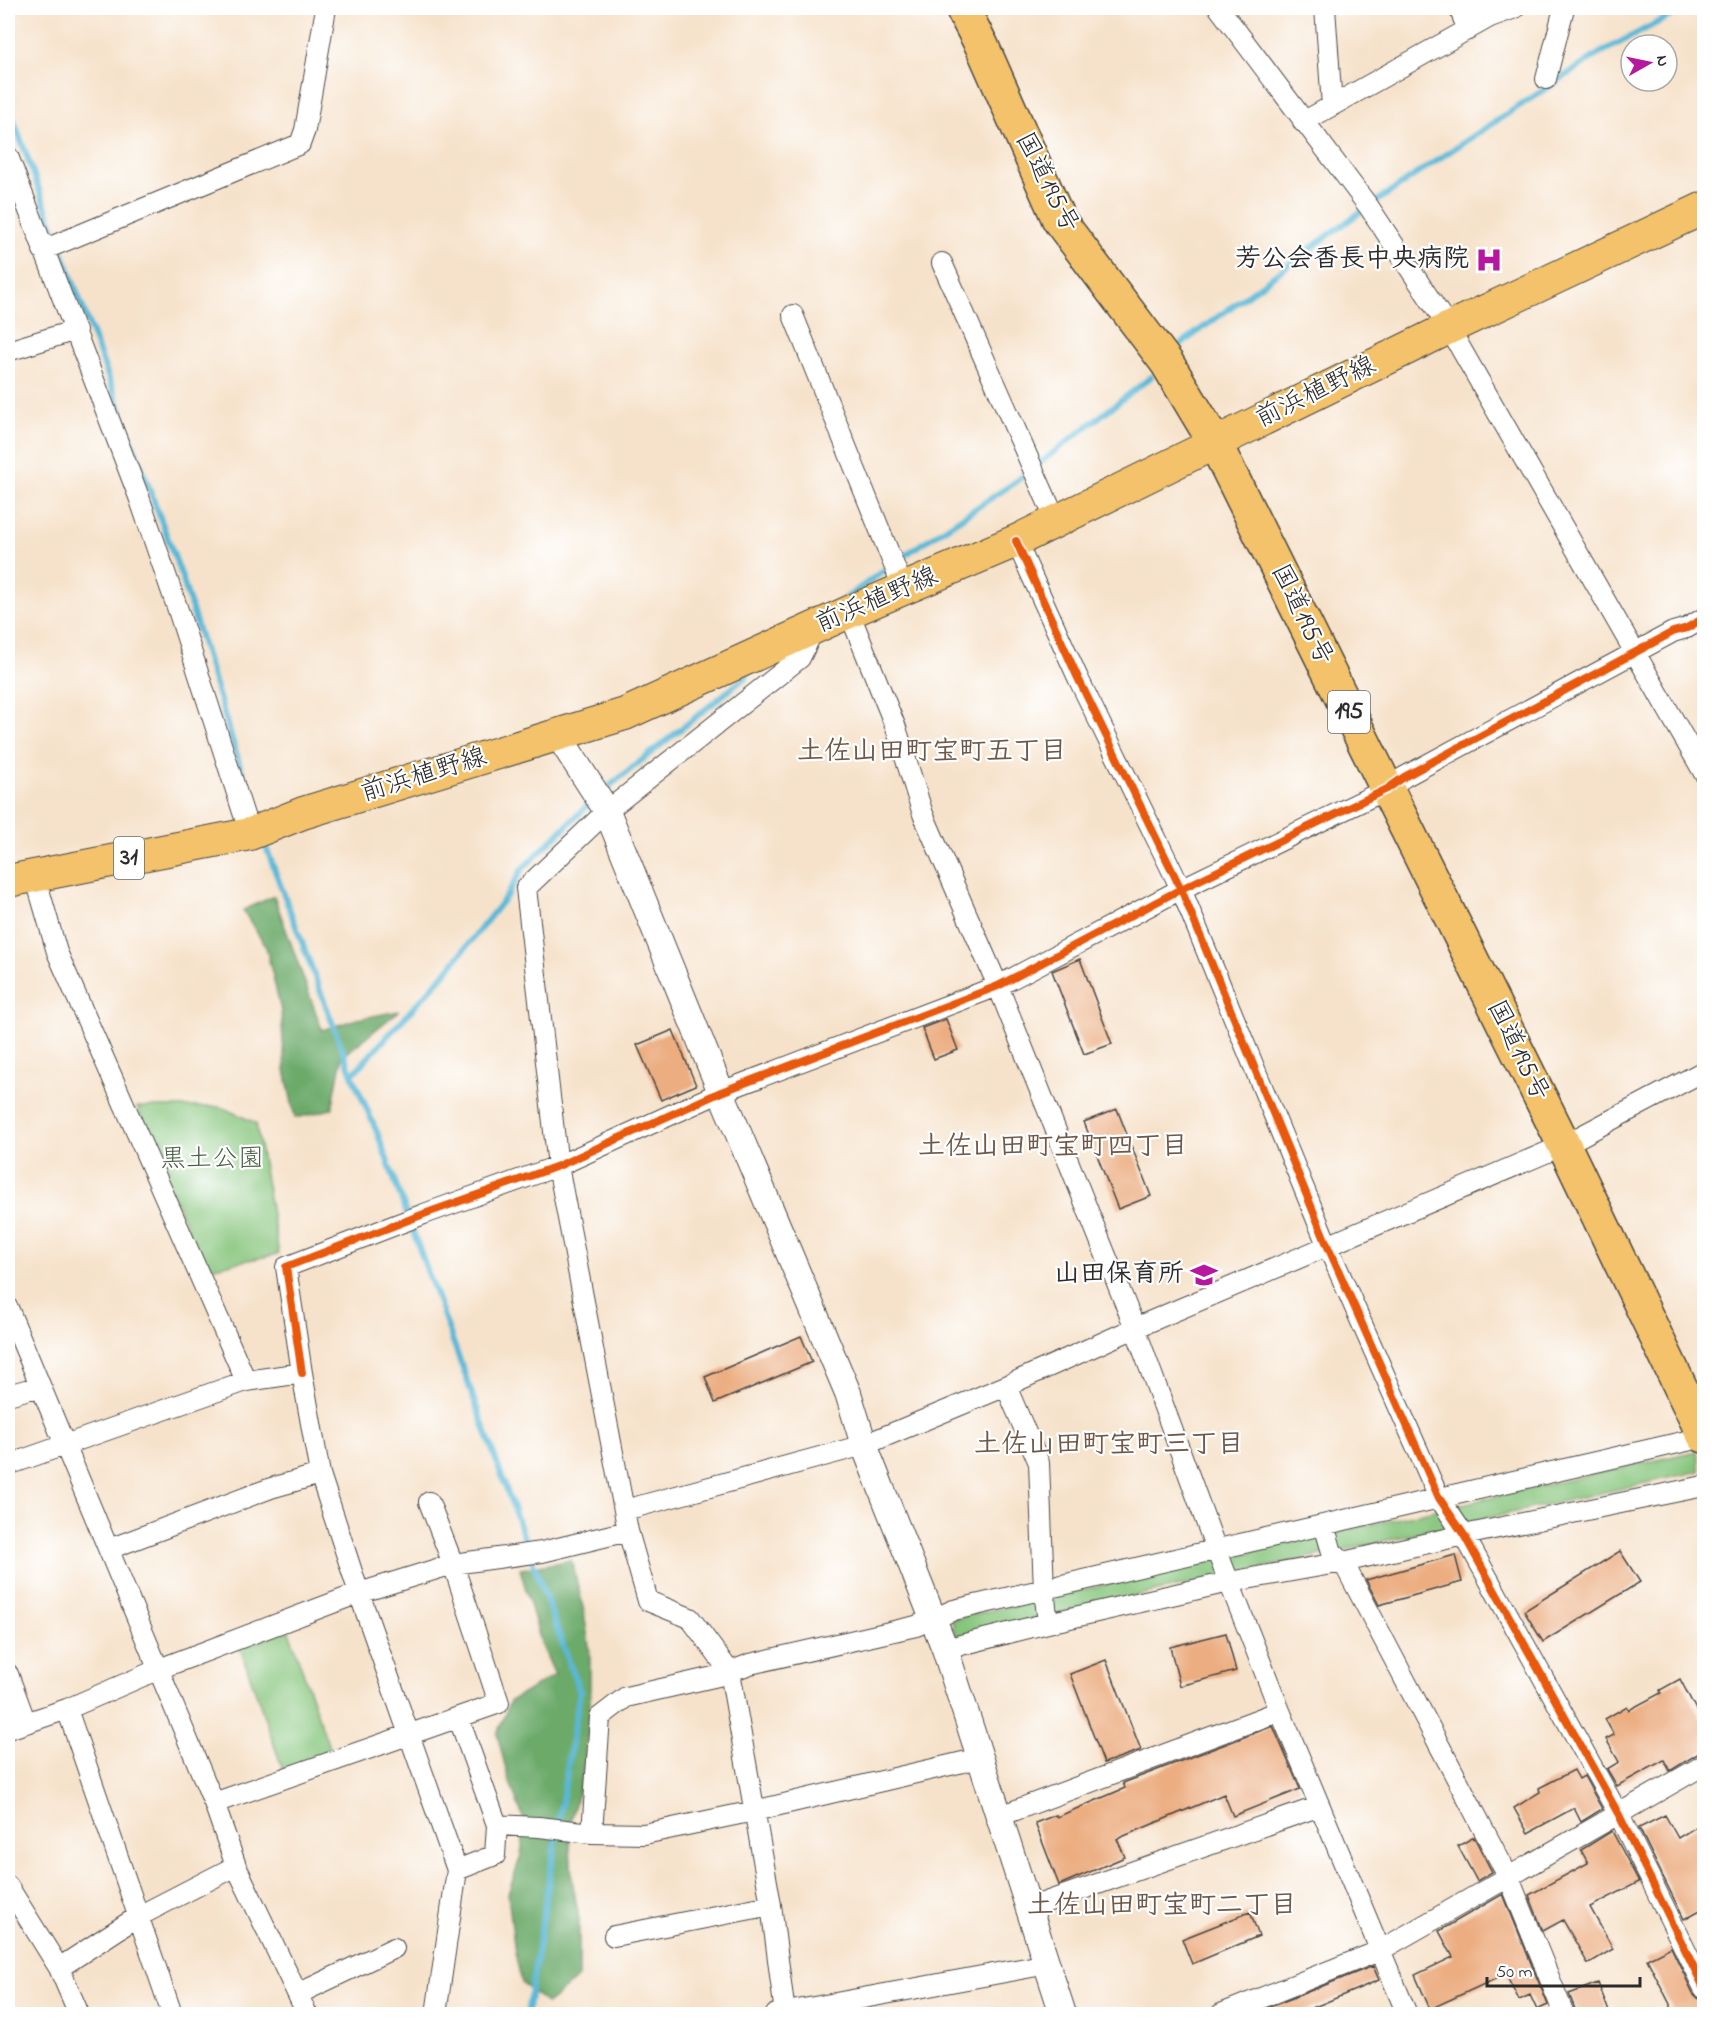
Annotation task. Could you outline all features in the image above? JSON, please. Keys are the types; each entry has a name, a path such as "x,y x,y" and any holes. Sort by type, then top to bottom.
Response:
{"highway":[{"name":"国道195号","path":"962,8 982,46 1059,220 1167,363 1215,443 1564,1145 1704,1437"}],"main road":[{"name":"前浜植野線","path":"21,879 261,829 314,810 625,714 849,612 897,573 1016,541 1449,328 1704,208"}],"street":[{"path":"43,250 300,144 305,130 326,8"},
{"path":"1219,8 1368,207 1449,328 1637,652 1704,773"},
{"path":"1325,8 1332,106"},
{"path":"1459,8 1468,30"},
{"path":"1304,122 1490,17 1515,8"},
{"path":"1546,79 1564,8"},
{"path":"8,156 139,497 178,609 261,829"},
{"path":"942,263 1056,521"},
{"path":"793,315 897,573"},
{"path":"8,351 76,330"},
{"path":"1016,541 1078,678 1181,889 1328,1247 1439,1498 1464,1535 1619,1815 1704,1988"},
{"path":"849,612 896,728 922,814 998,986 1135,1328 1216,1549 1280,1711 1379,1952 1407,2014"},
{"path":"436,2014 457,1870 359,1593 320,1474 286,1267 558,1166 721,1092 998,986 1181,889 1387,789 1404,777 1672,632 1687,628 1704,618"},
{"path":"815,627 800,658 601,800 526,888 558,1166 628,1531 648,1601 690,1618 730,1672 771,1905 782,2014 1048,1964"},
{"path":"558,735 601,800 848,1393 864,1445 945,1649 1063,2014"},
{"path":"21,879 57,952 246,1381"},
{"path":"625,1510 864,1445 1564,1145 1704,1071"},
{"path":"8,1308 159,1668 214,1803 236,1866 307,2014"},
{"path":"8,1465 246,1381 302,1373"},
{"path":"8,1395 40,1386"},
{"path":"1006,1386 1039,1463 1044,1590 1048,1623"},
{"path":"592,1833 600,1717 626,1697 730,1672 750,1664 916,1626 954,1610 1704,1437"},
{"path":"110,1549 271,1488 320,1474"},
{"path":"945,1649 1229,1582 1343,1562 1704,1486"},
{"path":"214,1803 459,1719 499,1703 453,1564 429,1502"},
{"path":"1324,1526 1332,1552 1343,1562 1509,1878 1564,2014"},
{"path":"8,1730 66,1709 159,1668 359,1593 453,1564 542,1552 628,1531"},
{"path":"8,1674 26,1723"},
{"path":"66,1709 172,2014"},
{"path":"1000,1816 1280,1711"},
{"path":"457,1870 495,1855 497,1826 459,1719"},
{"path":"497,1826 539,1827 592,1833 644,1833 754,1811 980,1758"},
{"path":"1221,2014 1379,1952 1704,1765"},
{"path":"1029,1908 1320,1806"},
{"path":"59,1968 137,1917 236,1866"},
{"path":"8,1886 59,1968 79,2014"},
{"path":"614,1936 771,1905"},
{"path":"298,1994 394,1948"}],"green space":[{"path":"274,896 322,1030 357,1019 399,1011 342,1057 332,1109 295,1118 285,1070 281,1011 266,947 243,910"},
{"name":"黒土公園","path":"137,1107 221,1107 256,1123 279,1254 204,1269"},
{"path":"1697,1451 1700,1471 955,1636 952,1619"},
{"path":"571,1560 583,1606 590,1653 590,1708 584,1766 569,1830 572,1879 579,1919 579,1977 547,2004 522,1983 515,1953 508,1894 521,1855 525,1823 508,1777 497,1734 510,1701 555,1675 542,1646 520,1569"},
{"path":"289,1631 331,1753 283,1770 240,1648"}],"building":[{"path":"1080,959 1112,1044 1084,1054 1052,971"},
{"path":"946,1019 958,1050 934,1059 922,1028"},
{"path":"673,1030 696,1085 661,1100 637,1045"},
{"path":"1117,1109 1151,1196 1118,1209 1084,1122"},
{"path":"801,1336 812,1362 715,1403 705,1377"},
{"path":"1620,1551 1640,1582 1543,1642 1524,1611"},
{"path":"1455,1555 1462,1582 1379,1605 1366,1580"},
{"path":"1226,1633 1236,1671 1180,1686 1170,1647"},
{"path":"1106,1660 1141,1750 1104,1763 1070,1674"},
{"path":"1680,1679 1704,1725 1704,1750 1670,1771 1664,1760 1617,1786 1607,1769 1619,1762 1606,1739 1614,1735 1605,1719 1627,1706 1629,1710 1661,1693 1660,1690"},
{"path":"1273,1726 1300,1789 1233,1816 1224,1794 1117,1839 1125,1857 1059,1885 1035,1823 1056,1815 1057,1817 1125,1788 1123,1783"},
{"path":"1574,1770 1579,1779 1584,1776 1602,1809 1581,1822 1574,1808 1528,1833 1514,1808 1540,1792 1539,1788"},
{"path":"1665,1815 1678,1838 1704,1822 1704,1908 1684,1919 1639,1828"},
{"path":"1612,1831 1639,1882 1590,1907 1613,1949 1588,1964 1563,1920 1543,1931 1529,1895 1588,1863 1581,1850"},
{"path":"1474,1837 1492,1872 1477,1881 1458,1846"},
{"path":"1503,1894 1548,2005 1537,2010 1530,1995 1519,2000 1506,1974 1430,2009 1415,1975 1453,1957 1439,1931"},
{"path":"1250,1912 1259,1936 1192,1964 1182,1939"},
{"path":"1671,1947 1693,1993 1704,2000 1704,2014 1675,2014 1647,1959"},
{"path":"1373,1966 1379,1980 1298,2014 1252,2014"},
{"path":"1598,1983 1610,2014 1577,2014 1569,1994"}],"waterway":[{"path":"1177,347 1352,218 1443,156 1600,53 1685,8"},
{"path":"8,105 182,577 257,821"},
{"path":"846,598 905,555 1014,483 1151,377"},
{"path":"602,792 747,676"},
{"path":"352,1075 447,971 508,894 522,869 592,801"},
{"path":"263,839 352,1075 377,1132 580,1692 527,2014"}],"cycle path":[{"path":"1016,541 1078,678 1181,889 1328,1247 1439,1498 1464,1535 1619,1815 1704,1988"},
{"path":"302,1373 286,1267 558,1166 721,1092 998,986 1181,889 1387,789 1404,777 1673,632 1687,628 1704,618"}],"place":[{"name":"芳公会香長中央病院","path":"1489,260"},
{"name":"山田保育所","path":"1204,1275"}],"district":[{"name":"土佐山田町宝町五丁目","path":"932,752"},
{"name":"土佐山田町宝町四丁目","path":"1053,1147"},
{"name":"土佐山田町宝町三丁目","path":"1109,1445"},
{"name":"土佐山田町宝町二丁目","path":"1162,1906"}]}
